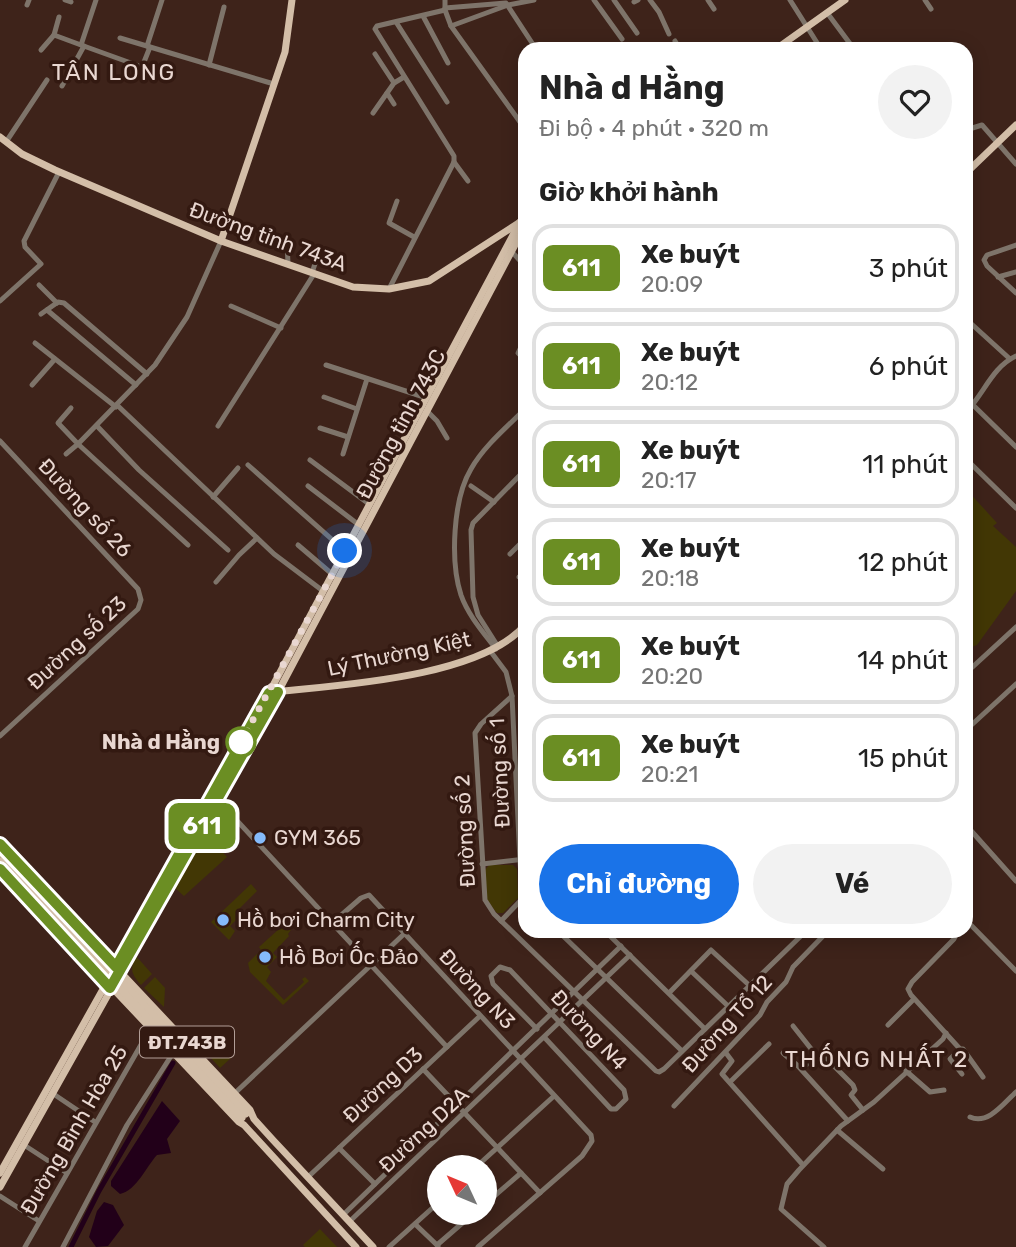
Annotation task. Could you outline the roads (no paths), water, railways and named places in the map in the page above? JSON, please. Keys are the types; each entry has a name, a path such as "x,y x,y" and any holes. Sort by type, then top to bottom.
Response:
{"main road":[{"path":"221,241 285,52 292,0"},
{"path":"786,42 845,0"},
{"path":"973,166 1016,125"},
{"name":"Đường tỉnh 743A","path":"3,139 22,154 59,172 221,241 352,287 389,289 429,281 518,225"},
{"path":"503,233 516,238"},
{"name":"Đường tỉnh 743C","path":"273,692 369,504 518,233"},
{"name":"Đường tỉnh 743C","path":"0,1188 108,986 428,412 512,252 516,238"},
{"name":"Lý Thường Kiệt","path":"273,692 333,687 467,661 495,649 518,632"},
{"name":"ĐT.743B","path":"0,844 235,1093 254,1119 373,1247"},
{"name":"ĐT.743B","path":"0,852 244,1119 356,1247"},
{"name":"ĐT.743B","path":"0,861 244,1119"},
{"name":"ĐT.743B","path":"0,869 239,1122 254,1119"},
{"name":"Đường tỉnh 743C","path":"0,1173 53,1088"}],"street":[{"path":"62,86 82,45 96,0"},
{"path":"54,35 142,67 162,0"},
{"path":"444,0 451,26 518,119"},
{"path":"451,26 508,5 534,0"},
{"path":"594,0 622,39"},
{"path":"614,0 637,33"},
{"path":"650,0 669,34"},
{"path":"708,0 714,9"},
{"path":"790,0 817,42"},
{"path":"926,0 931,9"},
{"path":"468,181 454,162 451,149 375,29 377,26 445,9 503,2 508,5 532,42"},
{"path":"209,65 224,7"},
{"path":"828,14 849,42"},
{"path":"41,50 54,35 59,16"},
{"path":"422,16 448,62"},
{"path":"396,22 447,102"},
{"path":"120,38 275,84"},
{"path":"375,54 394,83"},
{"path":"373,113 394,83 404,76"},
{"path":"3,139 47,80"},
{"path":"387,93 394,104"},
{"path":"973,128 982,125 1016,164"},
{"path":"389,289 454,162"},
{"path":"0,301 41,264 25,247 24,241 59,172"},
{"path":"397,201 388,223 414,237"},
{"path":"66,454 97,426 155,365 187,317 221,241"},
{"path":"287,241 288,264"},
{"path":"1016,246 985,256 987,266 1016,293"},
{"path":"218,426 313,274 320,248"},
{"path":"512,252 518,258"},
{"path":"998,278 1016,272"},
{"path":"39,285 57,303"},
{"path":"136,385 44,312 57,303 64,303 147,374"},
{"path":"230,306 281,328"},
{"path":"973,325 1013,358 1000,366 974,405 1016,447"},
{"path":"35,343 116,406 274,554 323,591"},
{"path":"32,385 55,359"},
{"path":"326,365 427,398"},
{"path":"343,454 367,379"},
{"path":"324,397 357,409"},
{"path":"71,408 58,423 188,545"},
{"path":"428,412 435,418 447,438"},
{"path":"495,649 470,613 462,596 455,553 457,517 465,483 473,465 518,417"},
{"path":"97,426 139,470 228,550"},
{"path":"320,428 348,437"},
{"name":"Đường số 26","path":"0,441 138,589 141,600"},
{"path":"310,460 369,504"},
{"path":"248,465 345,551"},
{"path":"973,465 1016,508"},
{"path":"213,497 238,468"},
{"path":"495,649 478,615 473,597 473,523 518,477"},
{"path":"308,486 359,525"},
{"path":"471,486 494,502"},
{"path":"216,582 257,538"},
{"path":"298,545 332,574"},
{"path":"510,554 518,546"},
{"name":"Đường số 23","path":"0,736 138,609 141,600"},
{"path":"973,667 1016,627"},
{"name":"Đường số 1","path":"495,649 506,672 512,696 518,785"},
{"path":"973,724 1016,684"},
{"name":"Đường số 2","path":"512,696 481,724 475,733 485,900 518,937"},
{"path":"214,798 447,1046"},
{"path":"973,833 1016,881"},
{"path":"482,864 518,860"},
{"name":"Đường N3","path":"331,924 361,898 369,895 591,1135 593,1141 582,1156 540,1194"},
{"path":"501,921 518,904"},
{"path":"973,927 1016,971"},
{"path":"235,1093 404,934"},
{"name":"Đường số 2","path":"519,938 656,1071 661,1072 682,1051"},
{"path":"566,938 682,1051 799,938"},
{"path":"612,938 705,1029"},
{"name":"Đường Tổ 12","path":"674,1106 760,1015 786,982 793,967 821,938"},
{"path":"954,938 908,989 914,999 960,1049 963,1049 983,1077"},
{"name":"Đường D2A","path":"343,1215 621,946"},
{"path":"668,993 713,951 750,986"},
{"name":"Đường D2A","path":"349,1222 630,955"},
{"path":"1009,964 1016,958"},
{"name":"Đường N4","path":"537,1029 493,984 491,976 500,967 510,970 561,1023 624,1090 626,1099 616,1109 607,1106 545,1038"},
{"path":"691,971 728,1006"},
{"path":"888,1025 914,999"},
{"name":"Đường D3","path":"308,1177 480,1016"},
{"path":"793,1026 816,1055"},
{"name":"Đường Bình Hòa 25","path":"25,1247 150,1029"},
{"path":"824,1247 781,1209 787,1184 837,1130 943,1039 946,1033"},
{"path":"730,1082 769,1044"},
{"path":"960,1049 950,1060 962,1074"},
{"path":"63,1247 127,1125 173,1053"},
{"path":"726,1053 732,1061 722,1074 803,1165"},
{"path":"783,1053 848,1121"},
{"path":"801,1069 821,1053 855,1088 851,1095 863,1110"},
{"path":"423,1069 540,1194 478,1247"},
{"path":"906,1071 930,1092 944,1090"},
{"path":"53,1088 95,1122"},
{"path":"970,1117 978,1121 987,1118 1016,1092"},
{"path":"489,1155 554,1096"},
{"path":"837,1130 883,1169"},
{"path":"24,1144 67,1173"},
{"path":"339,1148 375,1184"},
{"path":"389,1171 396,1178"},
{"path":"497,1193 520,1173"},
{"path":"0,1196 39,1221"},
{"path":"389,1247 427,1213"},
{"path":"415,1224 438,1246 461,1225"}],"waterway":[{"path":"71,1247 99,1191 173,1063"}],"place":[{"name":"Nhà d Hằng","path":"241,742"},
{"name":"GYM 365","path":"260,838"},
{"name":"Hồ bơi Charm City","path":"223,920"},
{"name":"Hồ Bơi Ốc Đảo","path":"265,957"}],"district":[{"name":"TÂN LONG","path":"114,72"},
{"name":"THỐNG NHẤT 2","path":"877,1059"}]}
